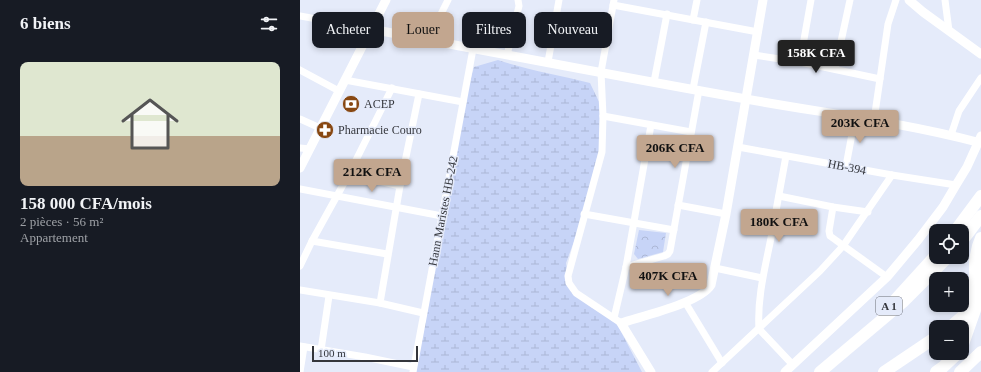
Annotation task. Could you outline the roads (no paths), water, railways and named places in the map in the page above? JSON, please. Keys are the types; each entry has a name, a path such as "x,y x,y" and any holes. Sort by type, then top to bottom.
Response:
{"highway":[{"path":"960,224 981,196"},
{"path":"969,232 981,216"},
{"path":"969,326 975,310 975,260 981,238"},
{"name":"A 1","path":"820,372 841,355 898,297 929,263"},
{"path":"841,355 903,302 941,264"},
{"path":"958,320 981,301"},
{"path":"884,372 929,342"},
{"path":"961,372 981,352"},
{"path":"936,372 944,367 950,360"},
{"path":"961,372 981,362"}],"street":[{"path":"442,12 448,0"},
{"path":"507,55 519,6 518,0"},
{"path":"548,62 559,0"},
{"path":"693,20 697,0"},
{"path":"617,320 685,302 708,290 711,285 726,214 763,0"},
{"path":"800,62 811,0"},
{"path":"835,69 850,0"},
{"path":"874,120 888,24 896,0"},
{"path":"909,0 923,12 981,54"},
{"path":"945,0 949,31"},
{"path":"379,12 384,2"},
{"path":"651,372 617,320 576,293 569,283 569,269 600,161 603,140 601,72 613,3 758,32"},
{"path":"654,82 667,14"},
{"path":"300,16 312,18"},
{"path":"626,267 668,254 670,251 691,132 706,22"},
{"path":"454,45 746,99 979,139 967,167 943,207 918,240 887,277 785,372"},
{"path":"300,168 361,48"},
{"name":"Hann Maristes HB-242","path":"413,370 474,49"},
{"path":"754,56 800,62 880,79"},
{"path":"300,70 339,91"},
{"path":"951,135 959,111 981,78"},
{"path":"344,80 463,102"},
{"path":"300,266 335,196 349,174 392,88"},
{"path":"380,303 387,254 419,94"},
{"path":"603,116 691,132"},
{"path":"846,166 855,118"},
{"path":"300,119 320,128"},
{"path":"617,320 651,125"},
{"name":"HB-394","path":"738,147 956,185"},
{"path":"300,148 310,149"},
{"path":"786,156 780,196 762,278 758,313 759,329 793,365"},
{"path":"349,174 400,186"},
{"path":"712,372 820,271 843,246 868,212 892,175"},
{"path":"300,189 396,206 442,216"},
{"path":"780,196 833,207 868,212"},
{"path":"678,205 726,214"},
{"path":"833,207 829,231 830,236 887,277"},
{"path":"584,214 674,230"},
{"path":"312,241 387,254"},
{"path":"715,268 762,278"},
{"path":"300,290 329,296 380,303 423,314"},
{"path":"321,350 329,296"},
{"path":"685,302 722,363"},
{"path":"300,372 302,346 365,357 413,370"}],"place":[{"name":"ACEP","path":"351,104"},
{"name":"Pharmacie Couro","path":"325,130"}]}
